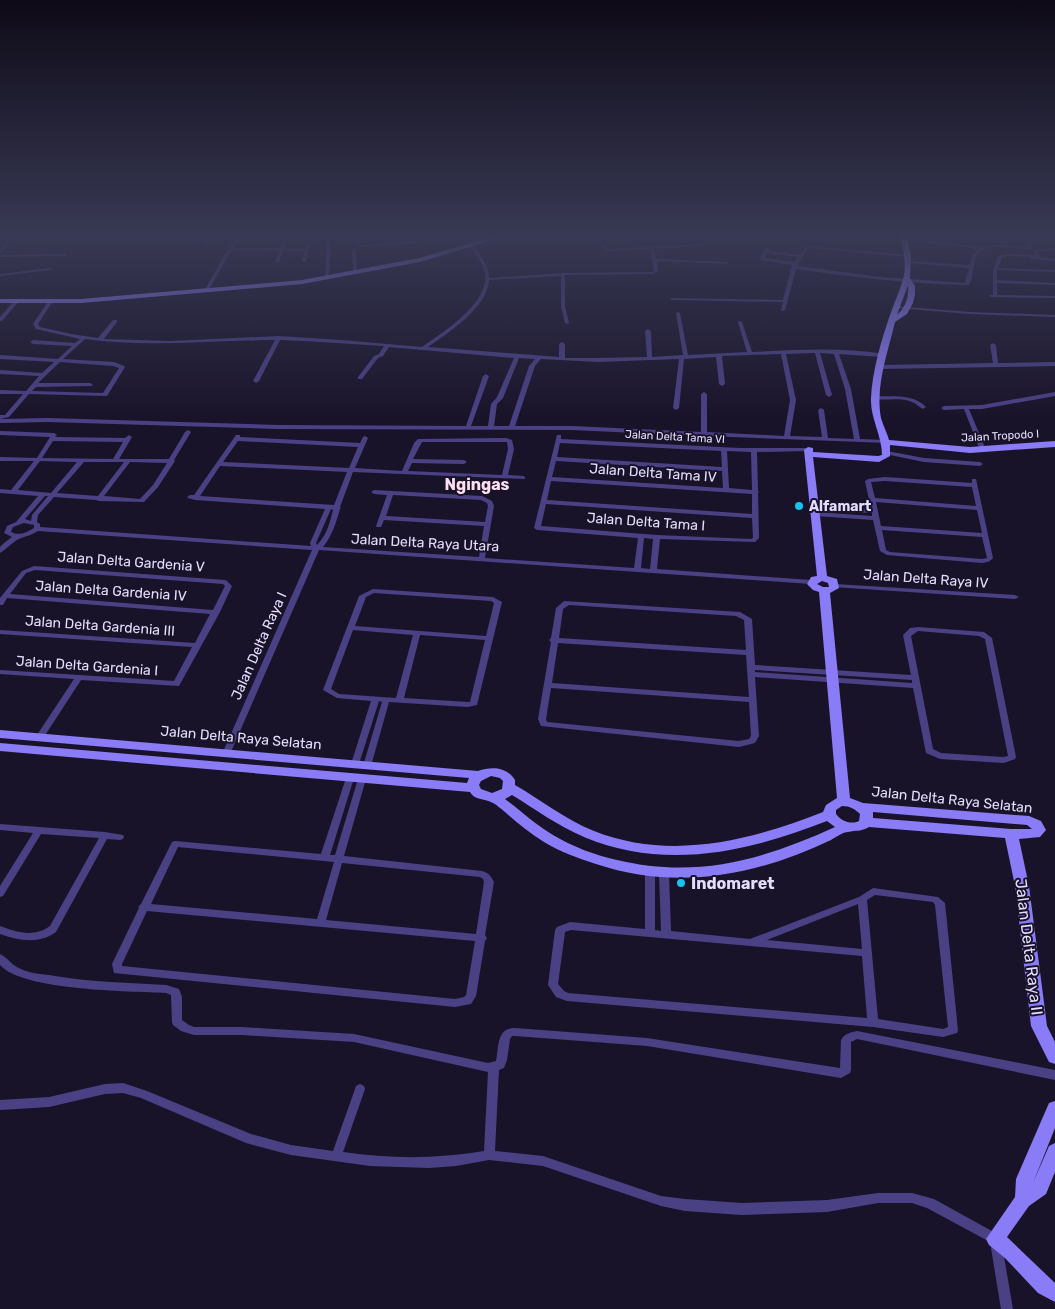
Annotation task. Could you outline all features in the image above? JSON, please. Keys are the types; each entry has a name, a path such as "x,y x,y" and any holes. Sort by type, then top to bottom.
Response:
{"street":[{"path":"0,301 81,301 112,298"},
{"path":"424,348 477,304 480,298"},
{"path":"563,298 567,322"},
{"path":"783,310 785,298"},
{"path":"822,578 808,452 881,459 885,457 887,453 886,442 877,419 874,398 882,355 901,298"},
{"path":"893,320 901,317 909,298"},
{"path":"672,299 784,301"},
{"path":"0,320 18,300"},
{"path":"51,301 37,321 36,326 86,338 133,343 279,338 562,359 650,359 817,352 882,355"},
{"path":"898,305 970,313 1055,314"},
{"path":"676,408 684,358 678,313"},
{"path":"99,340 115,321"},
{"path":"740,322 750,354"},
{"path":"648,331 650,359"},
{"path":"0,417 7,416 44,375 86,338"},
{"path":"256,381 279,338"},
{"path":"33,342 77,345"},
{"path":"562,344 562,359"},
{"path":"360,378 388,345"},
{"path":"993,345 996,365"},
{"path":"817,352 829,395"},
{"path":"836,352 848,390 857,440"},
{"path":"783,353 793,400 787,436"},
{"path":"490,427 494,404 500,398 517,356"},
{"path":"720,356 722,384"},
{"path":"0,357 62,360 122,366 105,395 0,392"},
{"path":"512,427 532,366 540,358"},
{"path":"880,367 1055,364"},
{"path":"0,372 44,375"},
{"path":"468,427 486,376"},
{"path":"34,385 90,385"},
{"path":"704,394 704,435"},
{"path":"944,408 966,408 1055,394"},
{"path":"874,398 913,401 921,404 923,407"},
{"path":"966,408 983,450"},
{"path":"821,410 824,438"},
{"path":"0,421 48,420 270,427 512,427 704,435 787,436 886,442"},
{"path":"0,491 143,501 156,486 188,432"},
{"path":"0,433 54,435 40,457 12,492"},
{"path":"330,507 313,543 316,549 324,544 364,441 325,442 237,437 193,498 330,507 338,505"},
{"path":"52,439 129,438 115,461"},
{"name":"Jalan Delta Tama VI","path":"553,459 558,438 724,449 808,452"},
{"path":"405,471 417,443 421,440 508,440 511,442 511,449 505,477"},
{"name":"Jalan Tropodo I","path":"886,442 958,450 983,450 1055,444"},
{"path":"724,449 726,490"},
{"path":"725,469 553,459 544,502 756,516 754,450"},
{"path":"887,453 924,460 980,464"},
{"path":"0,454 82,460 172,461"},
{"path":"0,459 40,457"},
{"path":"410,461 465,458 461,474"},
{"path":"34,522 35,515 82,460"},
{"path":"99,499 128,461"},
{"path":"218,464 405,471 523,478"},
{"name":"Jalan Delta Tama IV","path":"549,479 756,492"},
{"path":"872,480 974,483 990,558 982,561 886,553 883,550 872,500 868,482 872,480"},
{"path":"374,492 484,499 490,502 491,506 482,558"},
{"path":"379,526 391,493"},
{"path":"6,544 9,535 6,530 19,522 42,494"},
{"path":"872,500 980,508"},
{"name":"Jalan Delta Tama I","path":"544,502 537,528 641,536 753,541 756,538 756,516"},
{"path":"815,511 875,514"},
{"path":"383,518 487,524"},
{"path":"9,535 29,534 37,529 38,526 34,522 19,522"},
{"path":"878,528 986,535"},
{"name":"Jalan Delta Raya Utara","path":"37,529 811,582"},
{"path":"0,551 6,544 19,536"},
{"path":"637,570 641,536"},
{"path":"653,570 657,537"},
{"name":"Jalan Delta Raya I","path":"226,754 316,549"},
{"name":"Jalan Delta Gardenia V","path":"5,596 24,572 34,568 225,582 229,586 216,612"},
{"path":"829,588 813,586 811,582 815,578 833,581 829,588 832,676 844,802"},
{"name":"Jalan Delta Raya IV","path":"829,588 1015,598"},
{"path":"369,592 493,599 498,604 474,703 468,705 337,696 327,690 351,628 363,596 369,592"},
{"path":"0,602 5,596"},
{"name":"Jalan Delta Gardenia IV","path":"5,596 216,612"},
{"path":"573,603 741,615 748,619 755,736 752,741 739,744 544,724 542,719 553,640 560,608 563,605 573,603"},
{"path":"198,645 216,612"},
{"path":"351,628 489,638"},
{"path":"913,630 980,634 988,638 1012,757 1004,760 940,756 931,753 915,682 908,635 913,630"},
{"name":"Jalan Delta Gardenia III","path":"0,632 198,645"},
{"path":"398,701 417,633"},
{"path":"553,640 750,653"},
{"name":"Jalan Delta Gardenia I","path":"0,672 172,685 179,682 198,645"},
{"path":"751,670 915,682"},
{"path":"39,738 78,678"},
{"path":"547,685 752,700"},
{"path":"361,765 376,699"},
{"path":"361,765 386,700"},
{"name":"Jalan Delta Raya Selatan","path":"0,734 479,775"},
{"path":"0,747 474,788"},
{"path":"494,797 504,794 510,788 510,780 499,773 489,772 479,775 474,781 474,788 479,794 494,797 548,839 584,856 650,873 702,874 751,866 792,852 846,827"},
{"path":"326,857 356,778"},
{"path":"320,924 340,859 356,778"},
{"path":"510,788 571,825 590,834 641,848 671,852 711,850 756,841 792,830 829,815"},
{"path":"844,802 861,807 867,814 866,822 858,827 846,827 835,822 829,815 831,807 844,802"},
{"name":"Jalan Delta Raya Selatan","path":"861,807 1029,821 1039,826 1038,832 1035,834 1010,834 866,822"},
{"path":"0,827 120,837"},
{"path":"0,894 39,830"},
{"name":"Jalan Delta Raya II","path":"1010,834 1022,886 1039,1026 1055,1056"},
{"path":"0,930 8,933 36,936 49,933 105,836"},
{"path":"175,844 340,859 482,874 487,877 489,882 482,938 471,996 467,1001 455,1003 121,972 118,970 117,964 175,844"},
{"path":"650,873 650,933"},
{"path":"664,874 666,934"},
{"path":"752,942 862,899 868,893 876,891 931,898 940,903 952,1030 943,1033 873,1023 567,997 556,990 553,985 560,930 570,926 866,953"},
{"path":"862,899 873,1023"},
{"path":"143,907 482,938"},
{"path":"0,958 16,972 30,976 83,985 166,989 175,992 178,997 177,1022 189,1030 242,1031 354,1038 447,1060 494,1068 500,1065 502,1060 505,1037 510,1032 515,1032 646,1042 842,1073 846,1070 846,1040 857,1035 1055,1075"},
{"path":"489,1155 494,1068"},
{"path":"0,1105 49,1102 90,1092 123,1088 143,1094 250,1139 291,1150 370,1161 429,1163 456,1161 489,1155 544,1161 661,1201 685,1205 742,1209 827,1206 878,1198 912,1198 930,1203 995,1239 1016,1257 1045,1287 1055,1293"},
{"path":"336,1157 360,1089"},
{"path":"1023,1200 1025,1180 1055,1108"},
{"path":"1008,1309 995,1239 1023,1200 1040,1188 1055,1151"}],"place":[{"name":"Alfamart","path":"799,506"},
{"name":"Indomaret","path":"681,883"}],"district":[{"name":"Ngingas","path":"477,484"}]}
